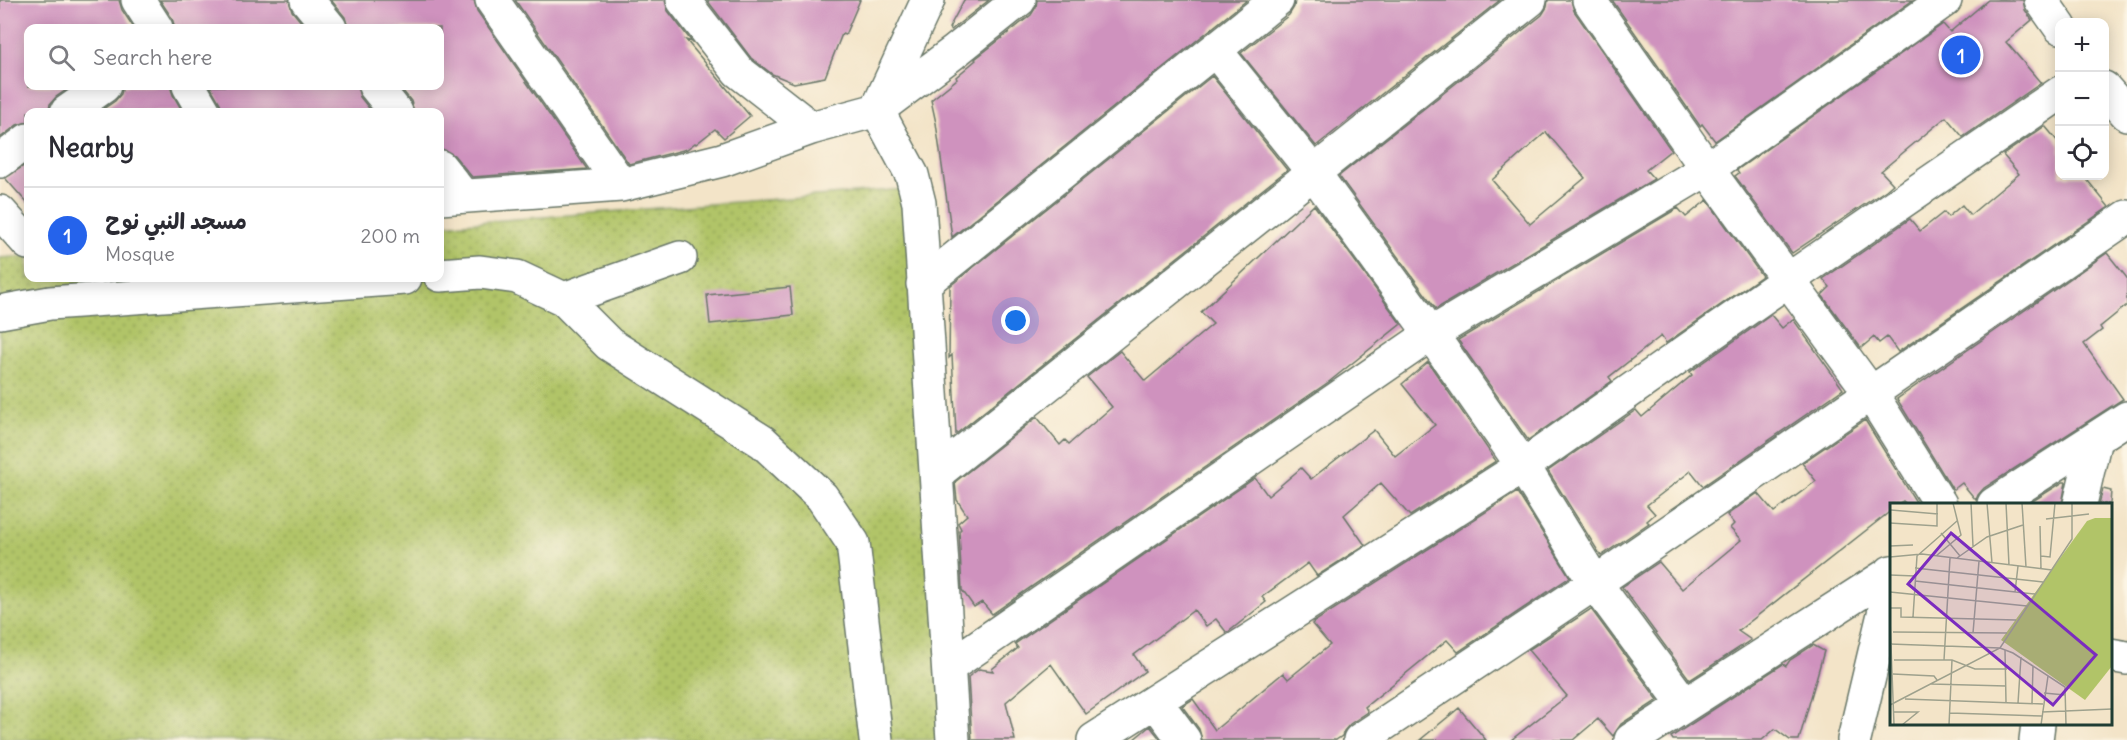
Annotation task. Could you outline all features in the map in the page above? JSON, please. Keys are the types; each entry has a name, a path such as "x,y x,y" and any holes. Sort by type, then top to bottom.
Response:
{"street":[{"path":"138,0 153,24"},
{"path":"307,0 327,24"},
{"path":"492,0 621,185"},
{"path":"683,0 738,72 811,128"},
{"path":"877,110 928,0"},
{"path":"444,178 451,197 621,185 722,160 811,128 877,110 1019,0"},
{"path":"923,284 1278,0"},
{"path":"937,473 1530,0"},
{"path":"1590,0 1707,169 1870,393 1939,503"},
{"path":"950,666 1431,334 1707,169 1946,0"},
{"path":"2041,0 2055,20"},
{"path":"1215,50 1313,172 1431,334 1523,466 1595,583 1685,705"},
{"path":"73,108 98,90"},
{"path":"191,90 202,108"},
{"path":"378,90 393,108"},
{"path":"2109,94 2127,114"},
{"path":"1094,740 1523,466 2055,96"},
{"path":"877,110 912,175 919,202 953,740"},
{"path":"0,161 24,143"},
{"path":"0,212 24,239"},
{"path":"1360,740 1595,583 2127,217"},
{"path":"564,299 680,258"},
{"path":"444,275 480,272 517,277 564,299 609,344 763,442 822,497 853,543 876,740"},
{"path":"0,312 50,303 348,282"},
{"path":"1996,503 2127,418"},
{"path":"2080,503 2095,439"},
{"path":"1631,740 1890,573"},
{"path":"1854,740 1888,614 1890,586"},
{"path":"2112,655 2127,658"},
{"path":"1155,701 1184,740"},
{"path":"2036,740 2038,725"}],"green space":[{"path":"918,188 959,740 0,740 0,258 24,256 24,282 444,282 444,225"}],"building":[{"path":"0,0 119,0 122,10 131,24 24,24 24,90 66,90 56,97 49,108 24,108 24,123 17,125 0,138"},
{"path":"160,0 289,0 292,11 303,24 174,24"},
{"path":"331,0 474,0 477,11 587,169 472,177 454,155 444,150 444,108 413,108 411,101 402,90 444,90 444,24 347,24 345,17"},
{"path":"515,0 665,0 668,11 692,42 686,40 750,116 724,138 715,129 687,149 629,164"},
{"path":"707,0 860,0 845,35 842,34 825,77 794,83 772,74 751,58"},
{"path":"964,0 989,0 951,30 949,28"},
{"path":"1037,0 1247,0 952,237 931,100 957,79 956,77 975,59 1031,15"},
{"path":"1295,0 1500,0 1316,146 1241,53 1289,15"},
{"path":"1548,0 1571,0 1574,11 1671,150 1646,170 1654,179 1436,309 1339,176 1542,15","holes":["1546,132 1585,178 1530,224 1492,180"]},
{"path":"1612,0 1913,0 1715,141 1702,124 1700,126"},
{"path":"1988,0 2023,0 2025,10 2032,20 2006,42 2041,83 1963,137 1946,117 1881,171 1893,184 1792,253 1735,176 1739,173 1737,170 1943,24 1950,32"},
{"path":"1212,76 1287,170 956,434 952,355 949,358 950,286"},
{"path":"122,90 171,90 181,108 105,108 121,94"},
{"path":"212,90 358,90 360,97 369,108 222,108"},
{"path":"2045,126 2055,138 2055,180 2087,180 2109,207 1898,352 1887,337 1879,343 1874,337 1861,348 1822,295 1830,287 1823,279 1910,219 1920,231 1944,212 1948,217 1962,205 1970,215 2019,174 2003,155"},
{"path":"24,166 24,199 5,178"},
{"path":"1707,200 1762,276 1666,343 1661,336 1609,377 1612,381 1528,440 1458,340 1678,208 1686,217"},
{"path":"1314,205 1401,324 1330,381 992,614 982,602 974,607 962,590 959,531 961,529 958,523 967,515 957,500 955,482 1037,417 1060,445 1065,440 1069,444 1112,407 1087,377 1120,351 1145,381 1213,324 1201,312"},
{"path":"2107,253 2127,278 2127,305 2100,327 2102,330 2084,344 2123,399 1984,488 1976,500 1962,483 1953,490 1897,399"},
{"path":"790,287 793,315 710,324 707,295"},
{"path":"1771,315 1782,328 1793,319 1843,389 1703,486 1691,471 1647,505 1655,514 1647,521 1649,523 1601,556 1548,471 1636,410 1642,417 1692,375 1690,372"},
{"path":"1428,362 1496,461 1410,516 1381,483 1344,515 1365,545 1317,576 1308,563 1262,597 1266,602 1227,633 1216,619 1206,626 1194,610 1134,655 1145,671 1086,714 1051,664 1006,702 1015,740 972,740 968,677 979,669 993,671 992,669 1018,648 1015,644 1255,478 1268,496 1301,468 1311,479 1374,430 1395,456 1435,425 1402,384"},
{"path":"1865,420 1916,502 1890,503 1890,512 1738,631 1751,640 1690,680 1622,587 1659,562 1682,589 1741,540 1730,528 1734,524 1727,515 1758,493 1774,512 1816,481 1802,463"},
{"path":"2063,482 2066,482 2062,503 2030,503"},
{"path":"2103,489 2111,491 2110,503 2099,503"},
{"path":"1517,492 1570,577 1458,652 1447,640 1365,707 1368,712 1350,724 1342,736 1336,740 1202,740 1199,729 1182,706 1193,699 1215,730 1283,673 1288,679 1330,645 1312,624 1314,622"},
{"path":"1591,609 1658,700 1621,724 1613,736 1598,719 1573,740 1511,740 1567,696 1528,650"},
{"path":"1813,645 1824,651 1799,740 1790,740 1775,729 1762,740 1673,740 1671,737 1783,664 1786,666 1790,660"},
{"path":"1459,708 1486,740 1420,740"},
{"path":"1150,726 1161,740 1133,740"}],"place":[{"name":"مسجد النبي نوح","path":"1961,55"}]}
